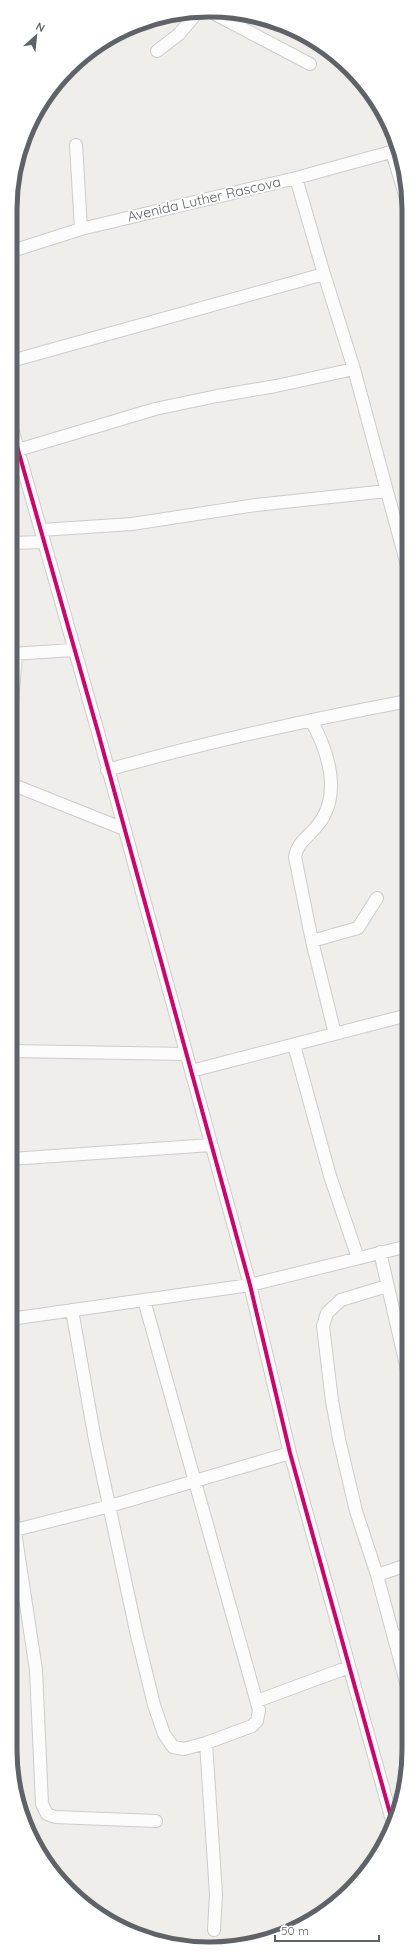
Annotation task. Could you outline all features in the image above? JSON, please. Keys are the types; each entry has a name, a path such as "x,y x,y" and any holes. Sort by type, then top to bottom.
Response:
{"street":[{"path":"221,17 310,64"},
{"path":"157,51 179,34 193,18"},
{"path":"76,145 81,229"},
{"name":"Avenida Luther Rascova","path":"17,249 81,229 296,178 393,152"},
{"path":"296,178 354,369 402,547"},
{"path":"17,360 324,274"},
{"path":"18,450 155,409 276,386 354,369"},
{"path":"17,446 98,732 107,770 250,1285 290,1453 390,1815"},
{"path":"41,530 132,524 256,505 387,491"},
{"path":"17,543 44,542"},
{"path":"17,655 74,650"},
{"path":"107,770 168,753 311,720 402,702"},
{"path":"311,720 327,755 331,796 325,816 296,851 296,864 312,941 335,1034"},
{"path":"17,786 124,830"},
{"path":"312,941 358,928 363,923 377,898"},
{"path":"191,1071 402,1017"},
{"path":"294,1045 330,1176 358,1258"},
{"path":"17,1051 186,1054"},
{"path":"17,1159 211,1145"},
{"path":"17,1318 250,1285 402,1247"},
{"path":"380,1252 402,1349"},
{"path":"387,1286 341,1300 327,1313 323,1326 332,1402 339,1439 356,1511 377,1575 402,1668"},
{"path":"72,1310 95,1440 136,1631 154,1705 169,1744 184,1749 206,1743 252,1726 257,1721 258,1716 257,1701 144,1300"},
{"path":"17,1529 110,1506 290,1453"},
{"path":"17,1543 36,1670 42,1804 47,1814 55,1817 156,1821"},
{"path":"377,1575 402,1567"},
{"path":"394,1638 402,1636"},
{"path":"257,1701 349,1666"},
{"path":"206,1743 216,1894 214,1930"}],"cycle path":[{"path":"17,446 98,732 250,1285 290,1453 390,1815"}]}
